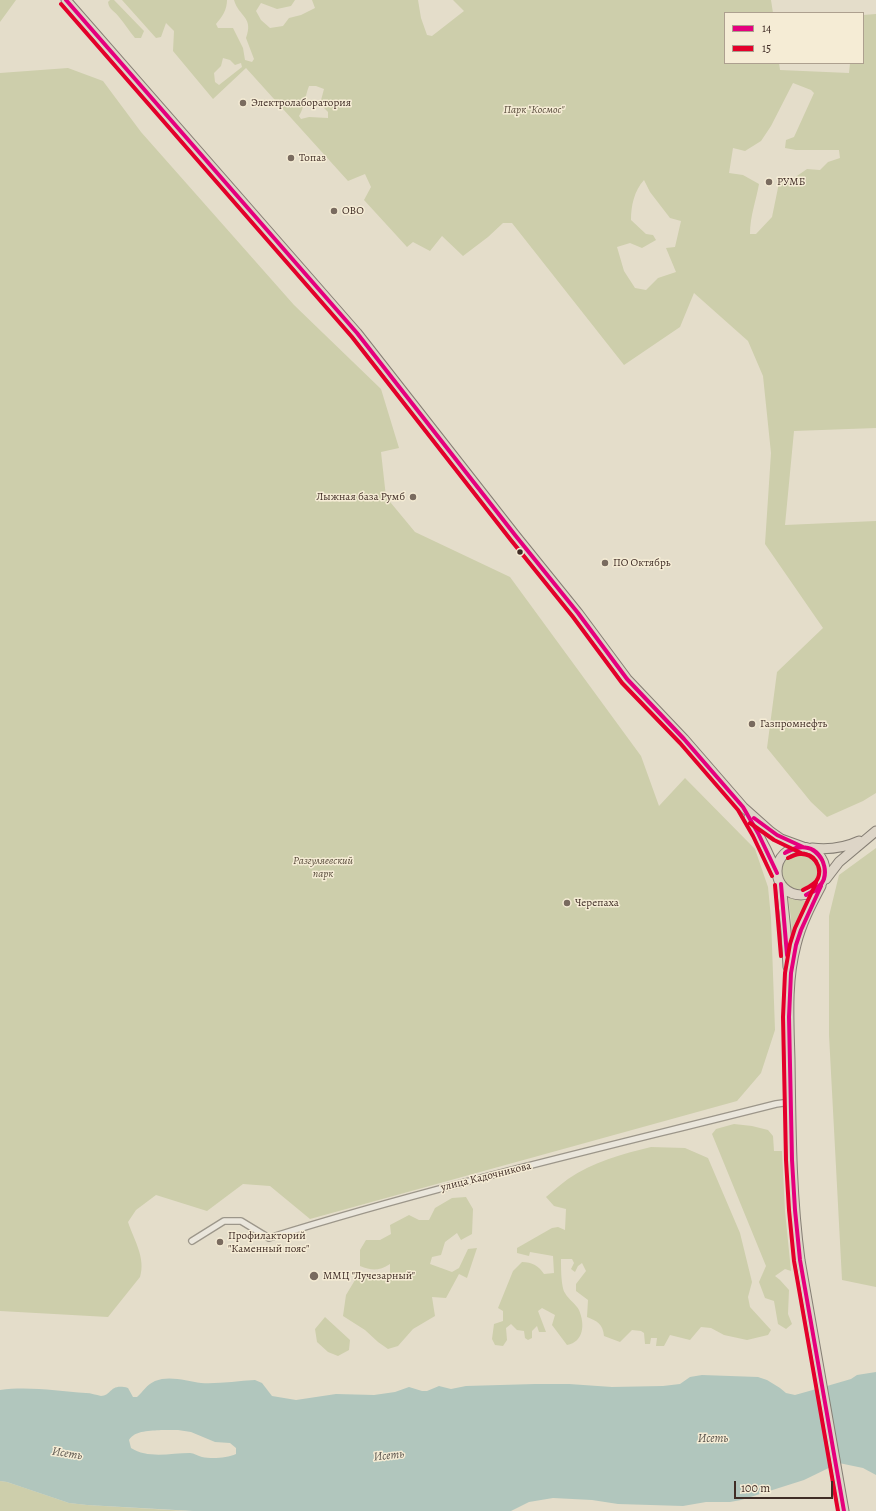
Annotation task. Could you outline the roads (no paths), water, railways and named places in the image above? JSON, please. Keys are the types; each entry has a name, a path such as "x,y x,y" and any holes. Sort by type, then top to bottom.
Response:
{"main road":[{"path":"66,0 356,333 578,613 627,679 684,739 743,807 781,839 814,851 822,859 826,870 822,884 811,894 800,896 789,892 781,884"},
{"path":"743,807 758,833 781,884 789,986 790,1102 792,1170 796,1226 800,1260 844,1511"},
{"path":"777,873 779,861 782,856 792,849 841,848 873,833"},
{"path":"789,986 796,945 805,918 822,884 834,868 873,833"},
{"path":"840,1487 848,1511"}],"street":[{"name":"улица Кадочникова","path":"192,1240 224,1221 241,1221 269,1238 427,1192 776,1104 790,1102"}],"water":[{"name":"Исеть","path":"876,1372 876,1475 863,1468 839,1463 804,1480 741,1500 730,1502 706,1502 683,1506 618,1504 592,1500 553,1498 529,1502 511,1511 193,1511 69,1503 0,1481 0,1390 21,1388 43,1389 88,1393 101,1396 107,1394 114,1388 122,1387 128,1388 133,1397 137,1397 149,1384 166,1378 201,1383 255,1380 262,1383 272,1396 296,1400 336,1394 374,1395 395,1392 409,1387 427,1391 439,1386 451,1389 466,1386 535,1384 569,1384 612,1387 663,1386 680,1384 690,1377 702,1375 758,1377 767,1380 786,1393 795,1395 851,1379 857,1375","holes":["161,1430 191,1432 215,1442 230,1443 236,1448 236,1454 210,1458 202,1457 193,1453 152,1454 131,1448 129,1440 135,1434"]}],"place":[{"name":"Электролаборатория","path":"243,103"},
{"name":"Топаз","path":"291,158"},
{"name":"РУМБ","path":"769,182"},
{"name":"ОВО","path":"334,211"},
{"name":"Лыжная база Румб","path":"413,497"},
{"name":"ПО Октябрь","path":"605,563"},
{"name":"Газпромнефть","path":"752,724"},
{"name":"Черепаха","path":"567,903"},
{"name":"Профилакторий \"Каменный пояс\"","path":"220,1242"},
{"name":"ММЦ \"Лучезарный\"","path":"314,1276"}],"park label":[{"name":"Парк \"Космос\"","path":"534,110"},
{"name":"Разгуляевский парк","path":"323,867"}]}
